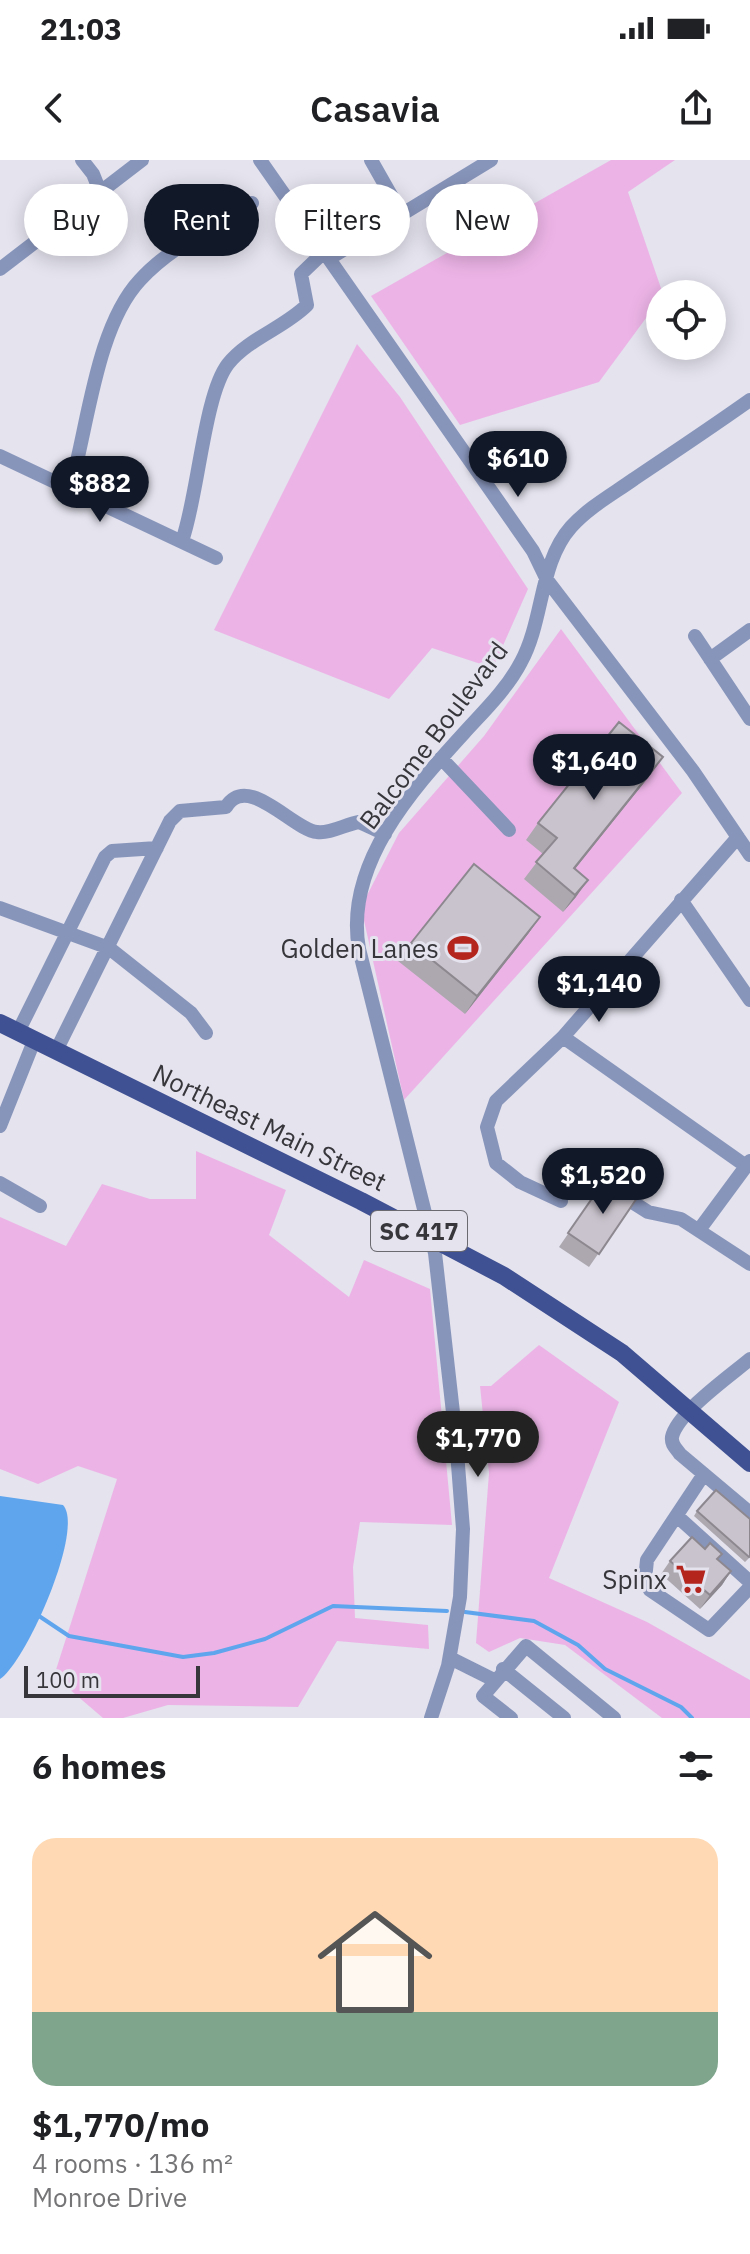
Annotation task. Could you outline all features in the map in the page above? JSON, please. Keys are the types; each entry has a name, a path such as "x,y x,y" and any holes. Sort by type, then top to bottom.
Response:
{"main road":[{"name":"SC 417","path":"0,1023 26,1037"},
{"name":"Northeast Main Street","path":"26,1037 430,1237 554,1306 622,1353 750,1463"}],"street":[{"path":"82,160 97,184"},
{"path":"113,184 142,160"},
{"path":"260,160 277,184"},
{"path":"371,160 385,184"},
{"path":"410,208 491,160"},
{"path":"0,269 24,251"},
{"path":"70,489 111,326 129,293 155,266 170,256"},
{"path":"182,541 219,379 235,356 307,305 301,276 303,270 325,256"},
{"path":"329,256 533,551 547,580 693,771 750,855"},
{"name":"Balcome Boulevard","path":"431,1718 450,1658 460,1597 463,1529 456,1439 430,1237 357,937 361,888 385,834 441,758 519,667 536,628 556,549 582,516 750,400"},
{"path":"0,456 216,558"},
{"path":"710,659 750,630"},
{"path":"695,636 750,719"},
{"path":"441,758 509,830"},
{"path":"56,1051 170,821 180,811 226,807 231,798 240,796 265,801 316,833 359,822 385,834"},
{"path":"561,1201 520,1182 496,1163 487,1127 496,1101 563,1037 738,837"},
{"path":"0,1126 26,1037 105,857 112,851 157,848"},
{"path":"681,900 750,1000"},
{"path":"0,908 109,948 191,1013 206,1033"},
{"path":"563,1037 748,1163 699,1230"},
{"path":"0,1183 40,1206"},
{"path":"614,1191 648,1212 681,1219 750,1264"},
{"path":"750,1359 691,1410 672,1434 672,1444 750,1513"},
{"path":"678,1517 750,1584 709,1630 650,1590 645,1580 647,1560 704,1474"},
{"path":"511,1718 483,1696 526,1646 614,1718"},
{"path":"450,1658 498,1675 564,1718"}],"shaded area":[{"path":"611,160 675,160 628,192 658,280 646,280 646,317 599,382 460,425 371,296 442,256 538,256 538,201"},
{"path":"357,344 400,397 528,589 493,668 432,648 389,699 214,630"},
{"path":"561,629 682,793 404,1100 361,907 399,833 484,736"},
{"path":"196,1151 286,1190 269,1235 349,1297 364,1260 430,1289 452,1525 360,1522 353,1567 355,1618 428,1625 429,1649 337,1641 298,1707 168,1705 123,1718 103,1718 54,1676 117,1479 78,1466 38,1484 0,1469 0,1217 66,1246 102,1184 150,1199 196,1199"},
{"path":"539,1345 619,1402 549,1578 647,1622 750,1680 750,1718 662,1718 565,1645 520,1638 489,1652 476,1643 489,1473 480,1386 491,1386"}],"water":[{"path":"0,1496 63,1505 68,1519 60,1566 50,1595 24,1648 0,1679"}],"building":[{"path":"619,722 663,757 574,868 588,880 575,895 536,862 557,838 538,823"},
{"name":"Golden Lanes","path":"474,864 540,917 477,996 411,943"},
{"path":"607,1177 637,1198 599,1254 568,1233"},
{"name":"Spinx","path":"716,1490 750,1519 749,1557 697,1511"},
{"path":"692,1537 705,1549 710,1543 722,1554 717,1559 731,1571 710,1595 670,1561"}],"waterway":[{"path":"39,1616 69,1636 183,1657 214,1653 265,1639 333,1606 447,1611"},
{"path":"465,1612 534,1621 578,1645 605,1669 681,1707 692,1718"}],"place":[{"name":"Golden Lanes","path":"463,948"},
{"name":"Spinx","path":"691,1579"}]}
